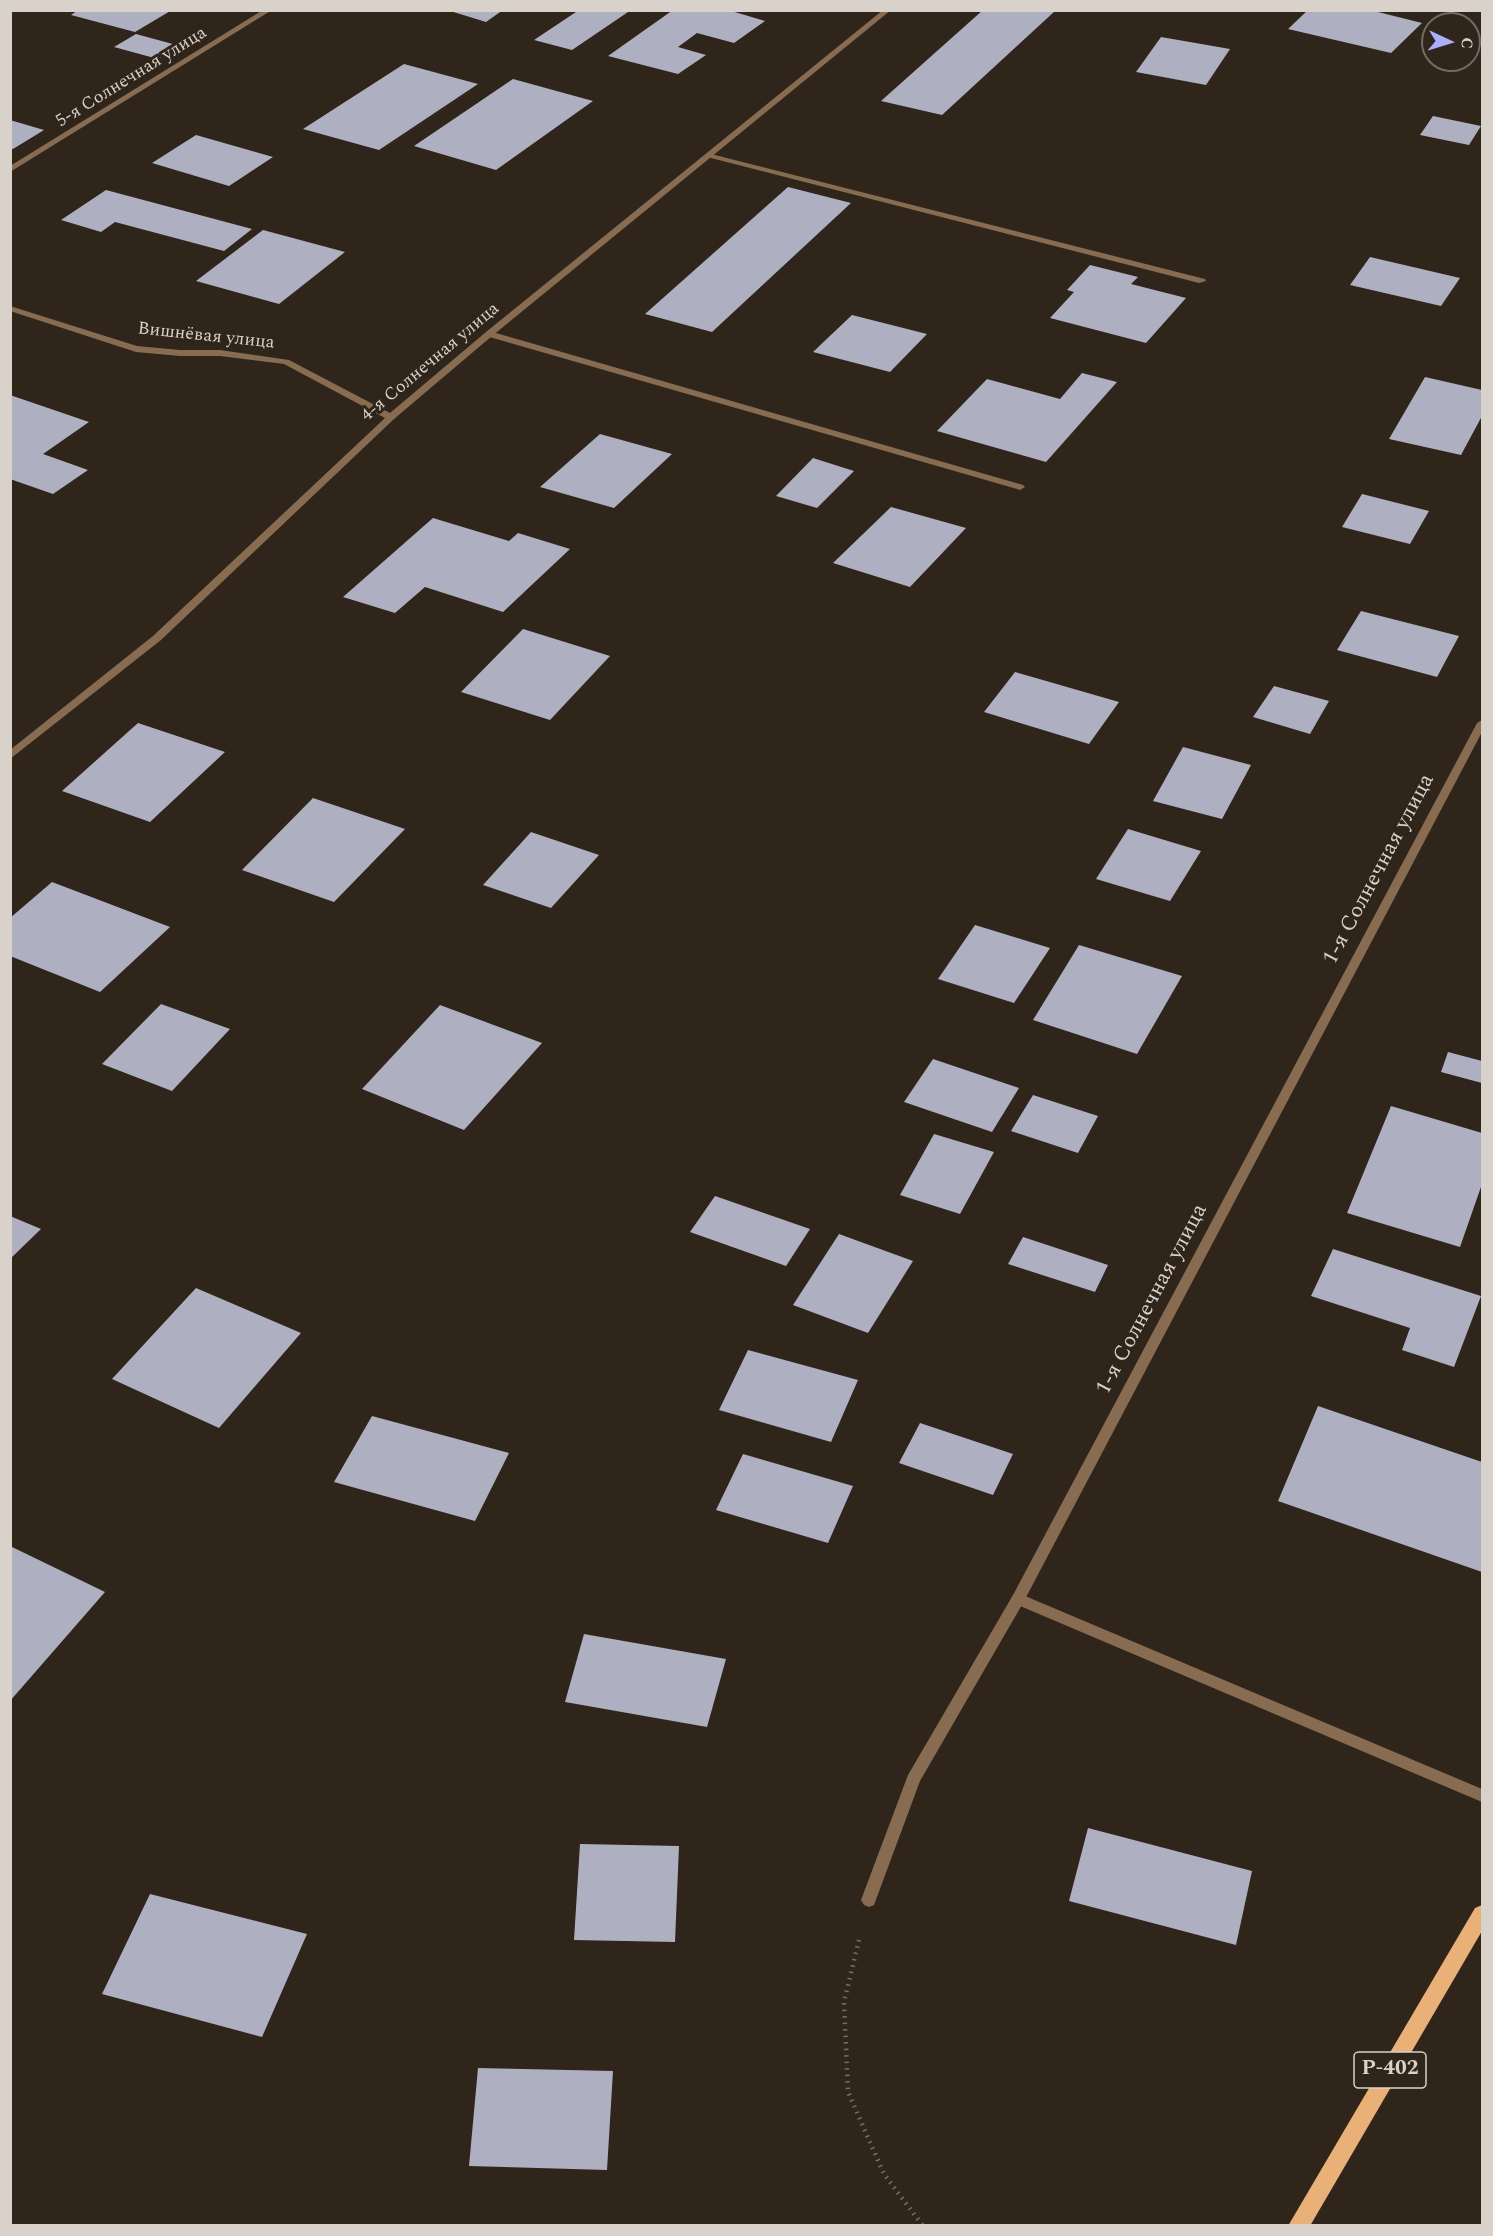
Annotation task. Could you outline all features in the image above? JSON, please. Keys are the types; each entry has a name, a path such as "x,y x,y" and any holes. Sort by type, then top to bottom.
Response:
{"main road":[{"name":"Р-402","path":"1298,2226 1482,1914"}],"street":[{"name":"5-я Солнечная улица","path":"10,170 269,10"},
{"name":"4-я Солнечная улица","path":"10,756 157,638 391,417 489,334 888,10"},
{"path":"710,155 1202,281"},
{"name":"Вишнёвая улица","path":"10,308 136,349 180,353 220,353 286,362 391,417"},
{"path":"489,334 1020,487"},
{"name":"1-я Солнечная улица","path":"869,1900 913,1779 1018,1599 1482,723"},
{"path":"1018,1599 1482,1796"}],"path":[{"path":"869,1900 844,2002 848,2092 884,2174 923,2226"}],"building":[{"path":"78,10 172,10 135,32 71,15"},
{"path":"447,10 503,10 486,22"},
{"path":"579,10 631,10 572,50 534,40"},
{"path":"673,10 728,10 765,21 734,43 697,33 678,47 706,55 678,74 608,56"},
{"path":"983,10 1055,11 942,115 881,101"},
{"path":"1308,10 1370,10 1421,23 1391,53 1288,29"},
{"path":"136,34 180,46 158,59 114,47"},
{"path":"1161,37 1230,49 1206,85 1136,72"},
{"path":"404,64 478,84 379,150 303,129"},
{"path":"513,79 593,101 496,170 414,146"},
{"path":"1433,116 1481,126 1469,145 1420,135"},
{"path":"10,120 44,130 13,149 10,148"},
{"path":"196,135 273,157 229,186 152,163"},
{"path":"788,187 851,203 712,332 645,314"},
{"path":"106,190 252,229 224,251 115,222 101,232 61,220"},
{"path":"263,230 345,252 279,304 196,281"},
{"path":"1370,257 1460,278 1441,306 1350,285"},
{"path":"1090,265 1138,277 1131,284 1186,298 1146,343 1050,318 1074,292 1067,290"},
{"path":"852,315 927,334 890,372 813,352"},
{"path":"1082,373 1117,382 1046,462 937,431 987,379 1060,399"},
{"path":"1425,377 1482,390 1482,416 1461,455 1389,439"},
{"path":"10,395 89,422 43,454 88,470 53,494 10,479"},
{"path":"600,434 672,454 614,508 540,487"},
{"path":"813,458 854,471 817,508 776,496"},
{"path":"1362,494 1429,511 1410,544 1342,527"},
{"path":"891,507 966,528 910,587 833,563"},
{"path":"433,518 509,541 518,533 570,549 503,612 425,587 395,613 343,597"},
{"path":"1361,611 1459,636 1437,677 1337,650"},
{"path":"523,629 610,656 550,720 461,692"},
{"path":"1015,672 1119,702 1089,744 984,712"},
{"path":"1274,686 1329,701 1310,734 1253,717"},
{"path":"138,723 225,752 150,822 62,791"},
{"path":"1183,747 1251,765 1222,819 1153,801"},
{"path":"313,798 405,829 334,902 242,870"},
{"path":"1128,829 1201,851 1170,901 1096,879"},
{"path":"531,832 599,855 551,908 483,885"},
{"path":"52,882 170,927 100,992 10,956 10,918"},
{"path":"975,925 1050,948 1014,1003 938,979"},
{"path":"1079,945 1182,976 1137,1054 1033,1020"},
{"path":"161,1004 230,1029 172,1091 102,1064"},
{"path":"440,1005 542,1043 464,1130 362,1089"},
{"path":"1448,1052 1482,1061 1482,1083 1441,1072"},
{"path":"933,1059 1019,1088 992,1132 904,1102"},
{"path":"1033,1095 1098,1116 1078,1153 1011,1131"},
{"path":"1391,1106 1482,1133 1482,1184 1460,1247 1347,1213"},
{"path":"934,1134 994,1152 960,1214 900,1195"},
{"path":"715,1196 810,1229 786,1266 690,1232"},
{"path":"10,1216 41,1229 10,1259"},
{"path":"839,1234 913,1261 868,1333 793,1305"},
{"path":"1023,1237 1108,1265 1095,1292 1008,1264"},
{"path":"1333,1249 1481,1296 1454,1367 1402,1350 1410,1328 1311,1296"},
{"path":"196,1288 301,1333 219,1428 112,1379"},
{"path":"748,1350 858,1380 831,1442 719,1410"},
{"path":"1318,1406 1482,1462 1482,1572 1278,1501"},
{"path":"372,1416 509,1453 475,1521 334,1482"},
{"path":"920,1423 1013,1454 993,1495 899,1463"},
{"path":"743,1454 853,1486 828,1543 716,1510"},
{"path":"10,1546 105,1592 10,1701"},
{"path":"584,1634 726,1659 707,1727 565,1702"},
{"path":"1088,1828 1252,1871 1236,1945 1069,1901"},
{"path":"580,1844 679,1846 675,1942 574,1940"},
{"path":"150,1894 307,1934 262,2037 102,1994"},
{"path":"478,2068 613,2071 607,2170 469,2166"}]}
